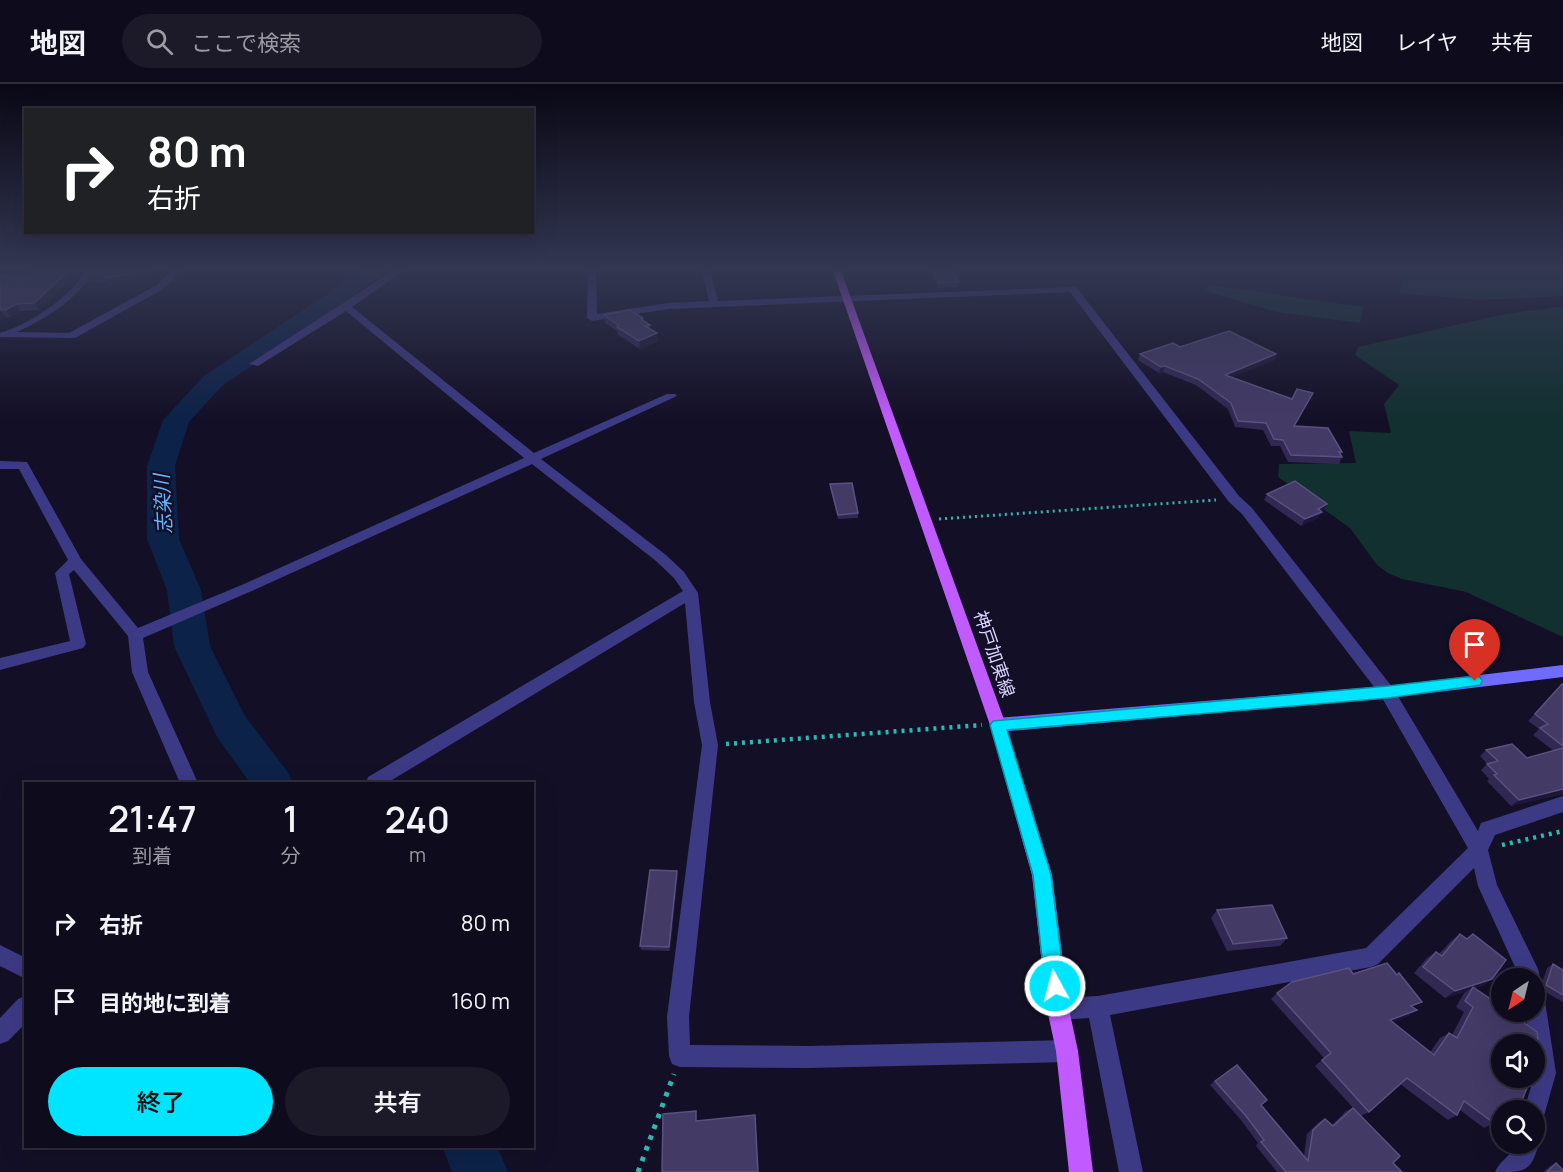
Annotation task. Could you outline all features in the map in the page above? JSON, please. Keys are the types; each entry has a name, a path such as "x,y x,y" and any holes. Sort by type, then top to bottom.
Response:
{"main road":[{"name":"神戸加東線","path":"854,319 998,725 1042,875 1058,1009 1067,1051 1081,1172"}],"street":[{"path":"2,335 37,319"},
{"path":"2,335 71,336 102,319"},
{"path":"254,364 327,319"},
{"path":"361,319 532,458 661,558 679,575 691,593 702,702 710,745 678,1017 680,1056 820,1057 1067,1051"},
{"path":"1096,319 1234,499 1247,511 1388,692 1479,850 1488,886 1528,968"},
{"path":"135,635 249,587 671,396"},
{"path":"0,465 23,465 75,561 135,635 140,672 189,782"},
{"path":"0,664 78,644 62,573 75,561"},
{"path":"374,782 691,593"},
{"path":"998,725 1388,692 1563,671"},
{"path":"1058,1009 1098,1007 1371,957 1479,850 1488,828 1563,804"},
{"path":"0,955 24,968"},
{"path":"1098,1007 1131,1172"},
{"path":"0,1033 24,1009"},
{"path":"1537,1022 1545,1073 1538,1100"},
{"path":"1508,1172 1523,1159 1524,1154"}],"path":[{"path":"926,520 1234,499"},
{"path":"710,745 965,725 998,725"},
{"path":"1479,850 1563,831"},
{"path":"638,1172 680,1056"}],"green space":[{"path":"1328,319 1361,319 1360,323"},
{"path":"1484,319 1563,319 1563,637 1466,592 1402,579 1388,573 1377,565 1350,528 1278,477 1279,464 1356,463 1349,431 1391,433 1384,404 1399,385 1355,355 1358,347"}],"building":[{"path":"609,319 641,319 650,325 645,326 657,333 639,341 617,327 619,326"},
{"path":"1229,331 1276,354 1225,375 1292,399 1297,389 1313,393 1294,426 1328,428 1342,452 1339,452 1342,457 1291,455 1283,440 1274,439 1266,423 1238,421 1231,403 1198,379 1165,366 1161,367 1140,354 1173,343 1180,347"},
{"path":"1295,481 1327,504 1318,509 1322,512 1305,519 1267,494"},
{"path":"852,483 858,513 838,515 830,484"},
{"path":"1562,684 1563,746 1540,728 1548,724 1535,714"},
{"path":"1512,744 1527,758 1563,748 1563,789 1519,800 1494,775 1497,774 1487,764 1498,761 1486,750"},
{"path":"650,870 677,871 669,947 640,946"},
{"path":"1272,905 1287,938 1233,944 1217,910"},
{"path":"1460,934 1467,939 1473,934 1506,960 1500,968 1491,968 1491,979 1455,991 1423,967 1436,952 1442,956"},
{"path":"1387,963 1397,975 1399,973 1422,1002 1411,1006 1417,1010 1390,1020 1434,1055 1449,1033 1457,1038 1473,1007 1465,1001 1473,987 1491,999 1491,1022 1523,1022 1537,1032 1537,1034 1491,1034 1491,1088 1527,1088 1522,1100 1491,1100 1491,1121 1464,1101 1457,1115 1407,1078 1369,1112 1322,1060 1331,1053 1277,993 1292,982 1349,968 1353,974"},
{"path":"1553,964 1563,970 1563,995 1546,985"},
{"path":"1237,1065 1267,1100 1261,1105 1308,1161 1313,1130 1325,1119 1333,1126 1353,1108 1400,1156 1393,1163 1402,1172 1286,1172 1261,1142 1264,1140 1246,1116 1215,1081"},
{"path":"696,1111 696,1121 755,1115 758,1172 662,1172 663,1114"},
{"path":"1556,1163 1563,1172 1547,1172"}],"waterway":[{"name":"志染川","path":"272,782 231,726 192,646 184,590 163,539 161,466 176,420 213,381 305,319"},
{"name":"志染川","path":"470,1148 480,1172"}],"route":[{"path":"1055,986 1042,875 998,725 1388,692 1475,681"}]}
